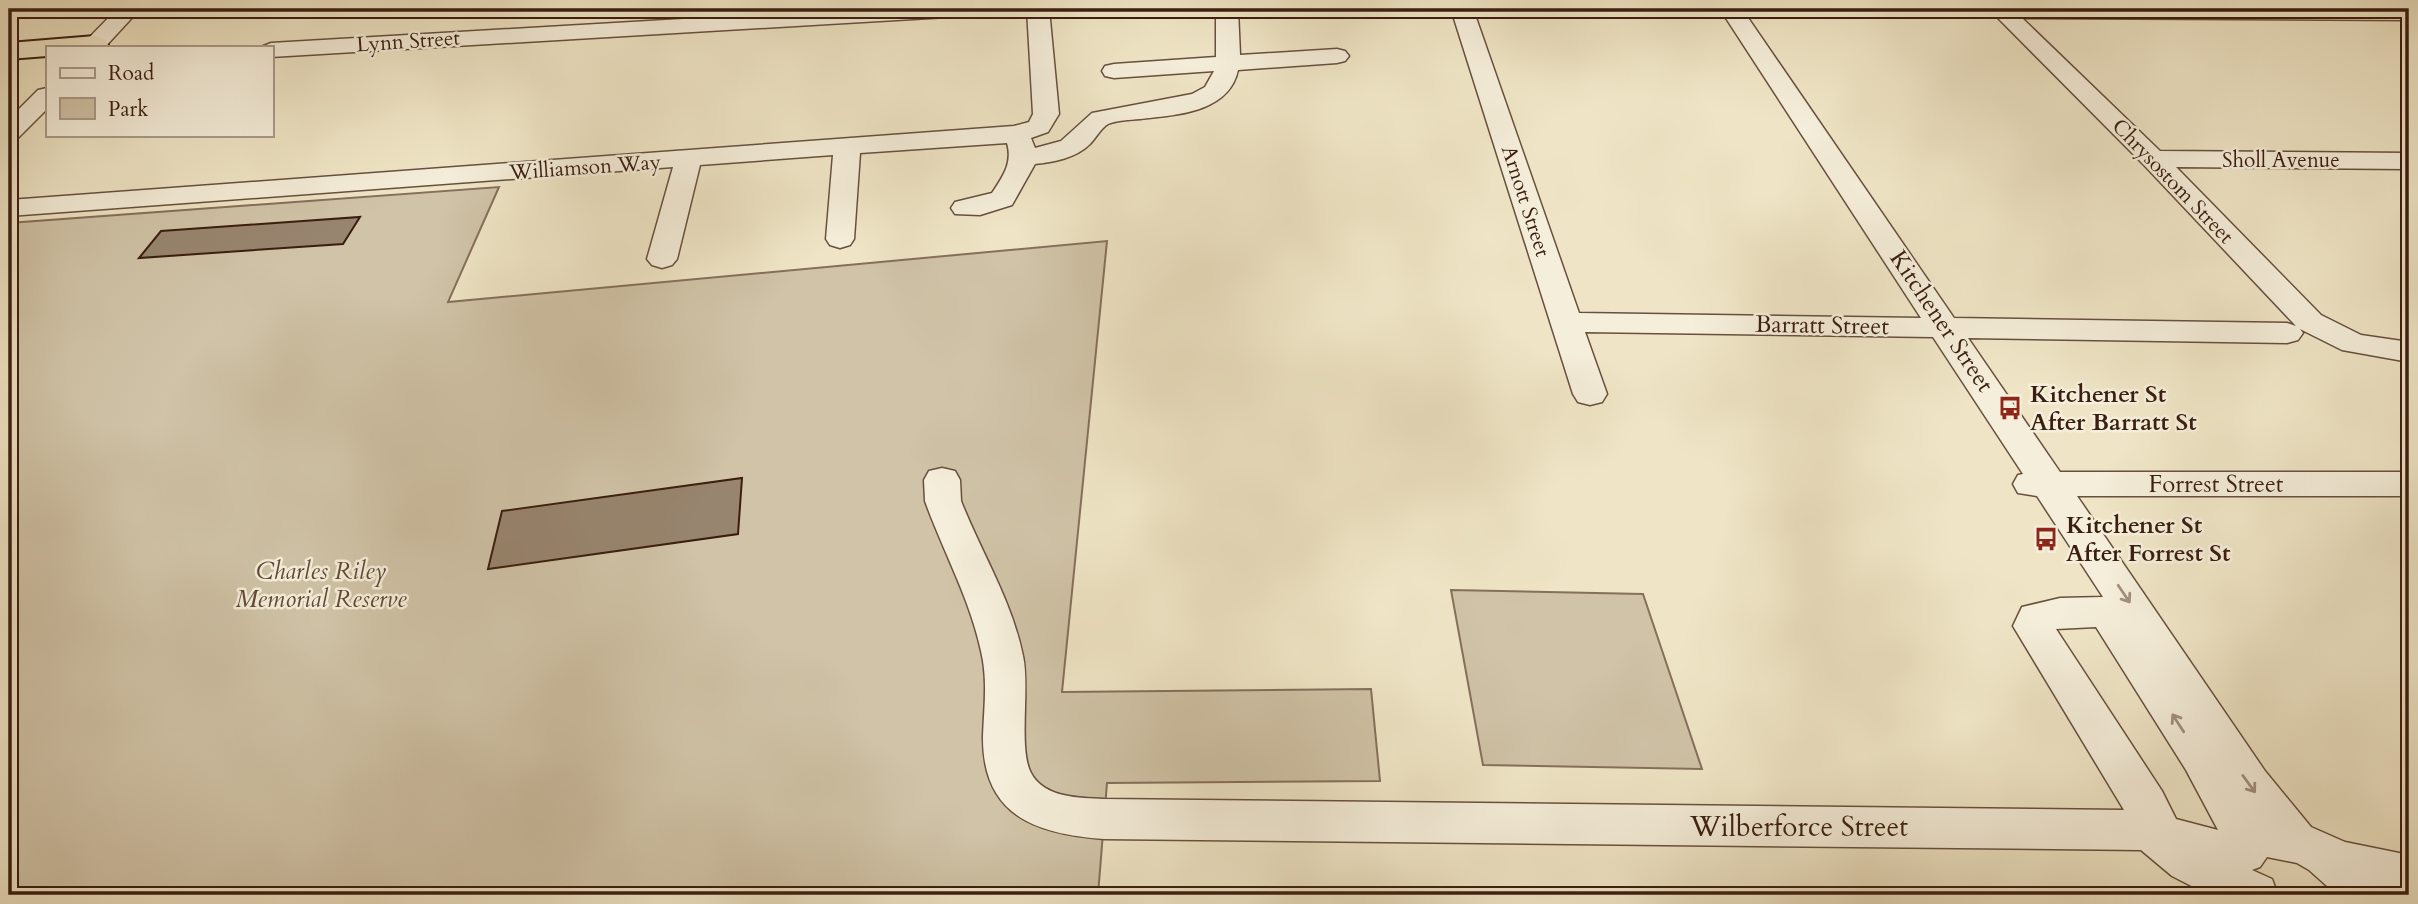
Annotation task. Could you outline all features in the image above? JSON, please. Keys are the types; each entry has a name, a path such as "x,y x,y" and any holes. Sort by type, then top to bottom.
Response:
{"highway":[{"path":"9,51 46,48"}],"street":[{"path":"93,46 129,9"},
{"name":"Lynn Street","path":"273,50 794,13 964,9"},
{"name":"Williamson Way","path":"9,208 847,147 1020,145 1039,127 1046,114 1038,9"},
{"path":"965,208 980,207 1002,199 1019,171 1020,145 1057,153 1071,147 1092,123 1099,119 1171,107 1206,97 1222,83 1226,64 1227,9"},
{"name":"Arnott Street","path":"1462,9 1590,394"},
{"name":"Kitchener Street","path":"1716,9 1934,326"},
{"name":"Kitchener Street","path":"1731,9 2036,484 2249,784 2272,865"},
{"path":"2001,10 2409,13"},
{"name":"Chrysostom Street","path":"2001,10 2153,159 2310,322 2353,344 2409,352"},
{"path":"1114,71 1337,56"},
{"path":"15,122 46,96"},
{"path":"840,239 847,147"},
{"name":"Sholl Avenue","path":"2153,159 2409,161"},
{"path":"662,259 688,160"},
{"name":"Barratt Street","path":"1566,322 2287,333"},
{"name":"Wilberforce Street","path":"943,480 943,501 995,627 1005,669 1008,699 1004,744 1009,775 1018,792 1040,806 1067,816 1104,820 2073,828 2146,830 2154,833"},
{"name":"Kitchener Street","path":"2036,484 2108,612 2272,865"},
{"name":"Forrest Street","path":"2036,484 2409,484"},
{"path":"2108,612 2060,613 2036,618 2033,626 2146,805 2154,821 2154,833 2169,849 2204,871 2272,865 2409,876"},
{"path":"2272,865 2354,880 2364,895"}],"green space":[{"name":"Charles Riley Memorial Reserve","path":"499,187 448,302 1107,241 1062,692 1371,689 1380,781 1107,783 1098,895 9,895 9,223"},
{"path":"1451,590 1643,594 1702,769 1483,765"}],"building":[{"path":"360,217 343,244 139,258 161,231"},
{"path":"742,478 738,534 488,569 502,511"}],"place":[{"name":"Kitchener St After Barratt St","path":"2010,408"},
{"name":"Kitchener St After Forrest St","path":"2046,539"}]}
